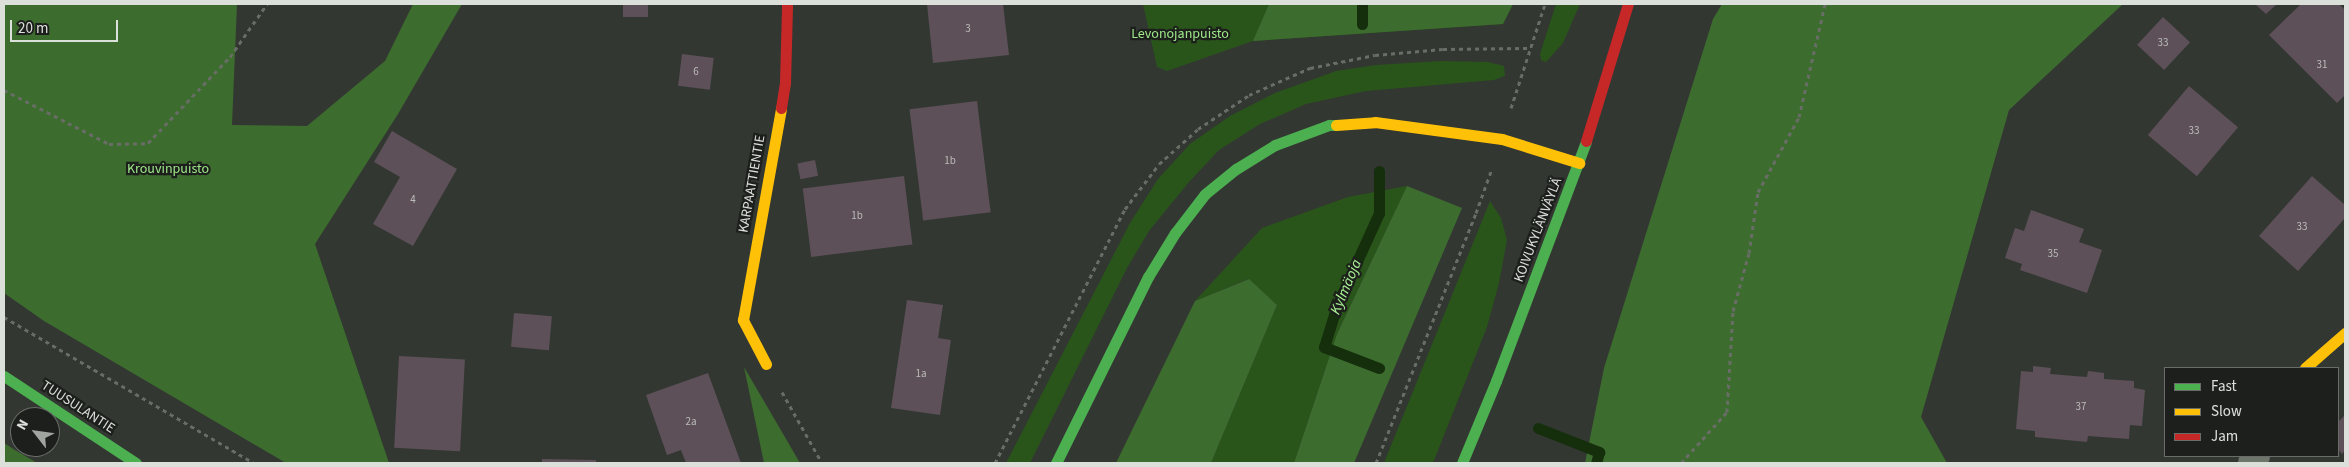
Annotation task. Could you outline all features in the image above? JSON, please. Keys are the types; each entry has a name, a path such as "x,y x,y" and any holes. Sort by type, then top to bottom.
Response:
{"main road":[{"name":"KARPAATTIENTIE","path":"766,364 744,320 785,83 787,4"},
{"name":"KOIVUKYLÄNVÄYLÄ","path":"1462,463 1496,381 1579,164 1628,4"},
{"path":"1056,463 1148,277 1175,233 1206,194 1236,169 1275,145 1329,125 1375,122 1502,139 1579,164"},
{"path":"2306,367 2345,333"},
{"name":"TUUSULANTIE","path":"4,376 136,463"}],"path":[{"path":"4,90 109,144 148,143 230,57 267,4"},
{"path":"1376,463 1476,213 1546,4"},
{"path":"1681,463 1727,412 1733,311 1748,253 1758,192 1799,117 1826,4"},
{"path":"4,317 254,463"},
{"path":"766,364 822,463"}],"green space":[{"name":"Krouvinpuisto","path":"4,4 237,4 232,125 307,126 385,61 413,4 462,4 398,114 315,244 389,463 286,463 44,321 4,293"},
{"name":"Levonojanpuisto","path":"1143,4 1513,4 1503,24 1253,41 1167,71 1157,67"},
{"path":"1269,4 1513,4 1503,24 1253,41"},
{"path":"1556,4 1580,4 1563,43 1546,62 1541,60 1540,54"},
{"path":"1722,4 2123,4 2009,110 1921,417 1947,463 1585,463 1604,368 1713,19"},
{"path":"1440,61 1488,62 1504,66 1505,76 1494,80 1366,91 1306,104 1260,124 1219,150 1189,182 1149,231 1127,268 1030,463 1006,463 1130,223 1158,179 1190,144 1230,116 1275,93 1336,71 1376,65"},
{"path":"1407,186 1337,334 1294,463 1211,463 1277,305 1248,279 1195,301 1262,228 1348,197"},
{"path":"1407,186 1462,208 1354,463 1294,463 1337,334"},
{"path":"1490,201 1501,218 1507,240 1499,283 1487,327 1433,463 1384,463"},
{"path":"1249,279 1277,305 1211,463 1116,463 1195,301"},
{"path":"744,367 800,463 764,463"},
{"path":"4,443 10,447 10,457 27,457 37,463 4,463"}],"building":[{"path":"623,4 648,4 648,17 623,17"},
{"path":"927,4 1003,4 1009,55 933,63"},
{"path":"2255,4 2277,4 2266,14"},
{"path":"2301,4 2339,4 2345,10 2345,95 2337,103 2269,35"},
{"path":"2163,17 2190,42 2164,70 2137,45"},
{"path":"682,54 714,58 710,90 678,86"},
{"path":"2189,86 2238,127 2197,176 2148,135"},
{"path":"977,101 991,212 923,220 910,109"},
{"path":"392,131 457,169 413,246 373,224 400,177 374,162"},
{"path":"815,160 818,176 800,179 797,163"},
{"path":"904,176 912,244 811,257 803,188"},
{"path":"2312,176 2345,205 2345,218 2298,271 2259,236"},
{"path":"2031,210 2084,229 2079,242 2102,250 2087,293 2020,270 2022,264 2005,258 2015,228 2024,231"},
{"path":"907,300 943,305 938,338 951,340 940,415 891,408"},
{"path":"514,313 552,316 549,350 511,347"},
{"path":"399,356 465,359 460,451 394,448"},
{"path":"2033,366 2051,368 2050,374 2087,377 2088,371 2104,373 2104,379 2134,381 2134,388 2145,390 2142,426 2130,425 2129,439 2088,436 2087,442 2035,437 2035,431 2016,429 2021,371 2033,372"},
{"path":"708,373 741,463 686,463 681,450 667,455 646,395"},
{"path":"2345,415 2345,450 2342,454 2339,450 2339,421"},
{"path":"542,459 596,460 596,463 542,463"}],"waterway":[{"name":"Kylmäoja","path":"1362,4 1362,24"},
{"name":"Kylmäoja","path":"1379,171 1379,213 1337,305 1324,347 1379,368"},
{"name":"Kylmäoja","path":"1538,428 1599,452 1596,463"}],"traffic: fast":[{"path":"1056,463 1148,277 1175,233 1205,194 1236,169 1275,145 1329,125 1336,125"},
{"path":"1462,463 1496,381 1586,141"},
{"path":"4,376 136,463"}],"traffic: slow":[{"path":"766,364 743,320 781,108"},
{"path":"1336,125 1375,122 1502,139 1579,163"},
{"path":"2306,367 2345,333"}],"traffic: jam":[{"path":"781,108 785,83 787,4"},
{"path":"1586,141 1628,4"}]}
